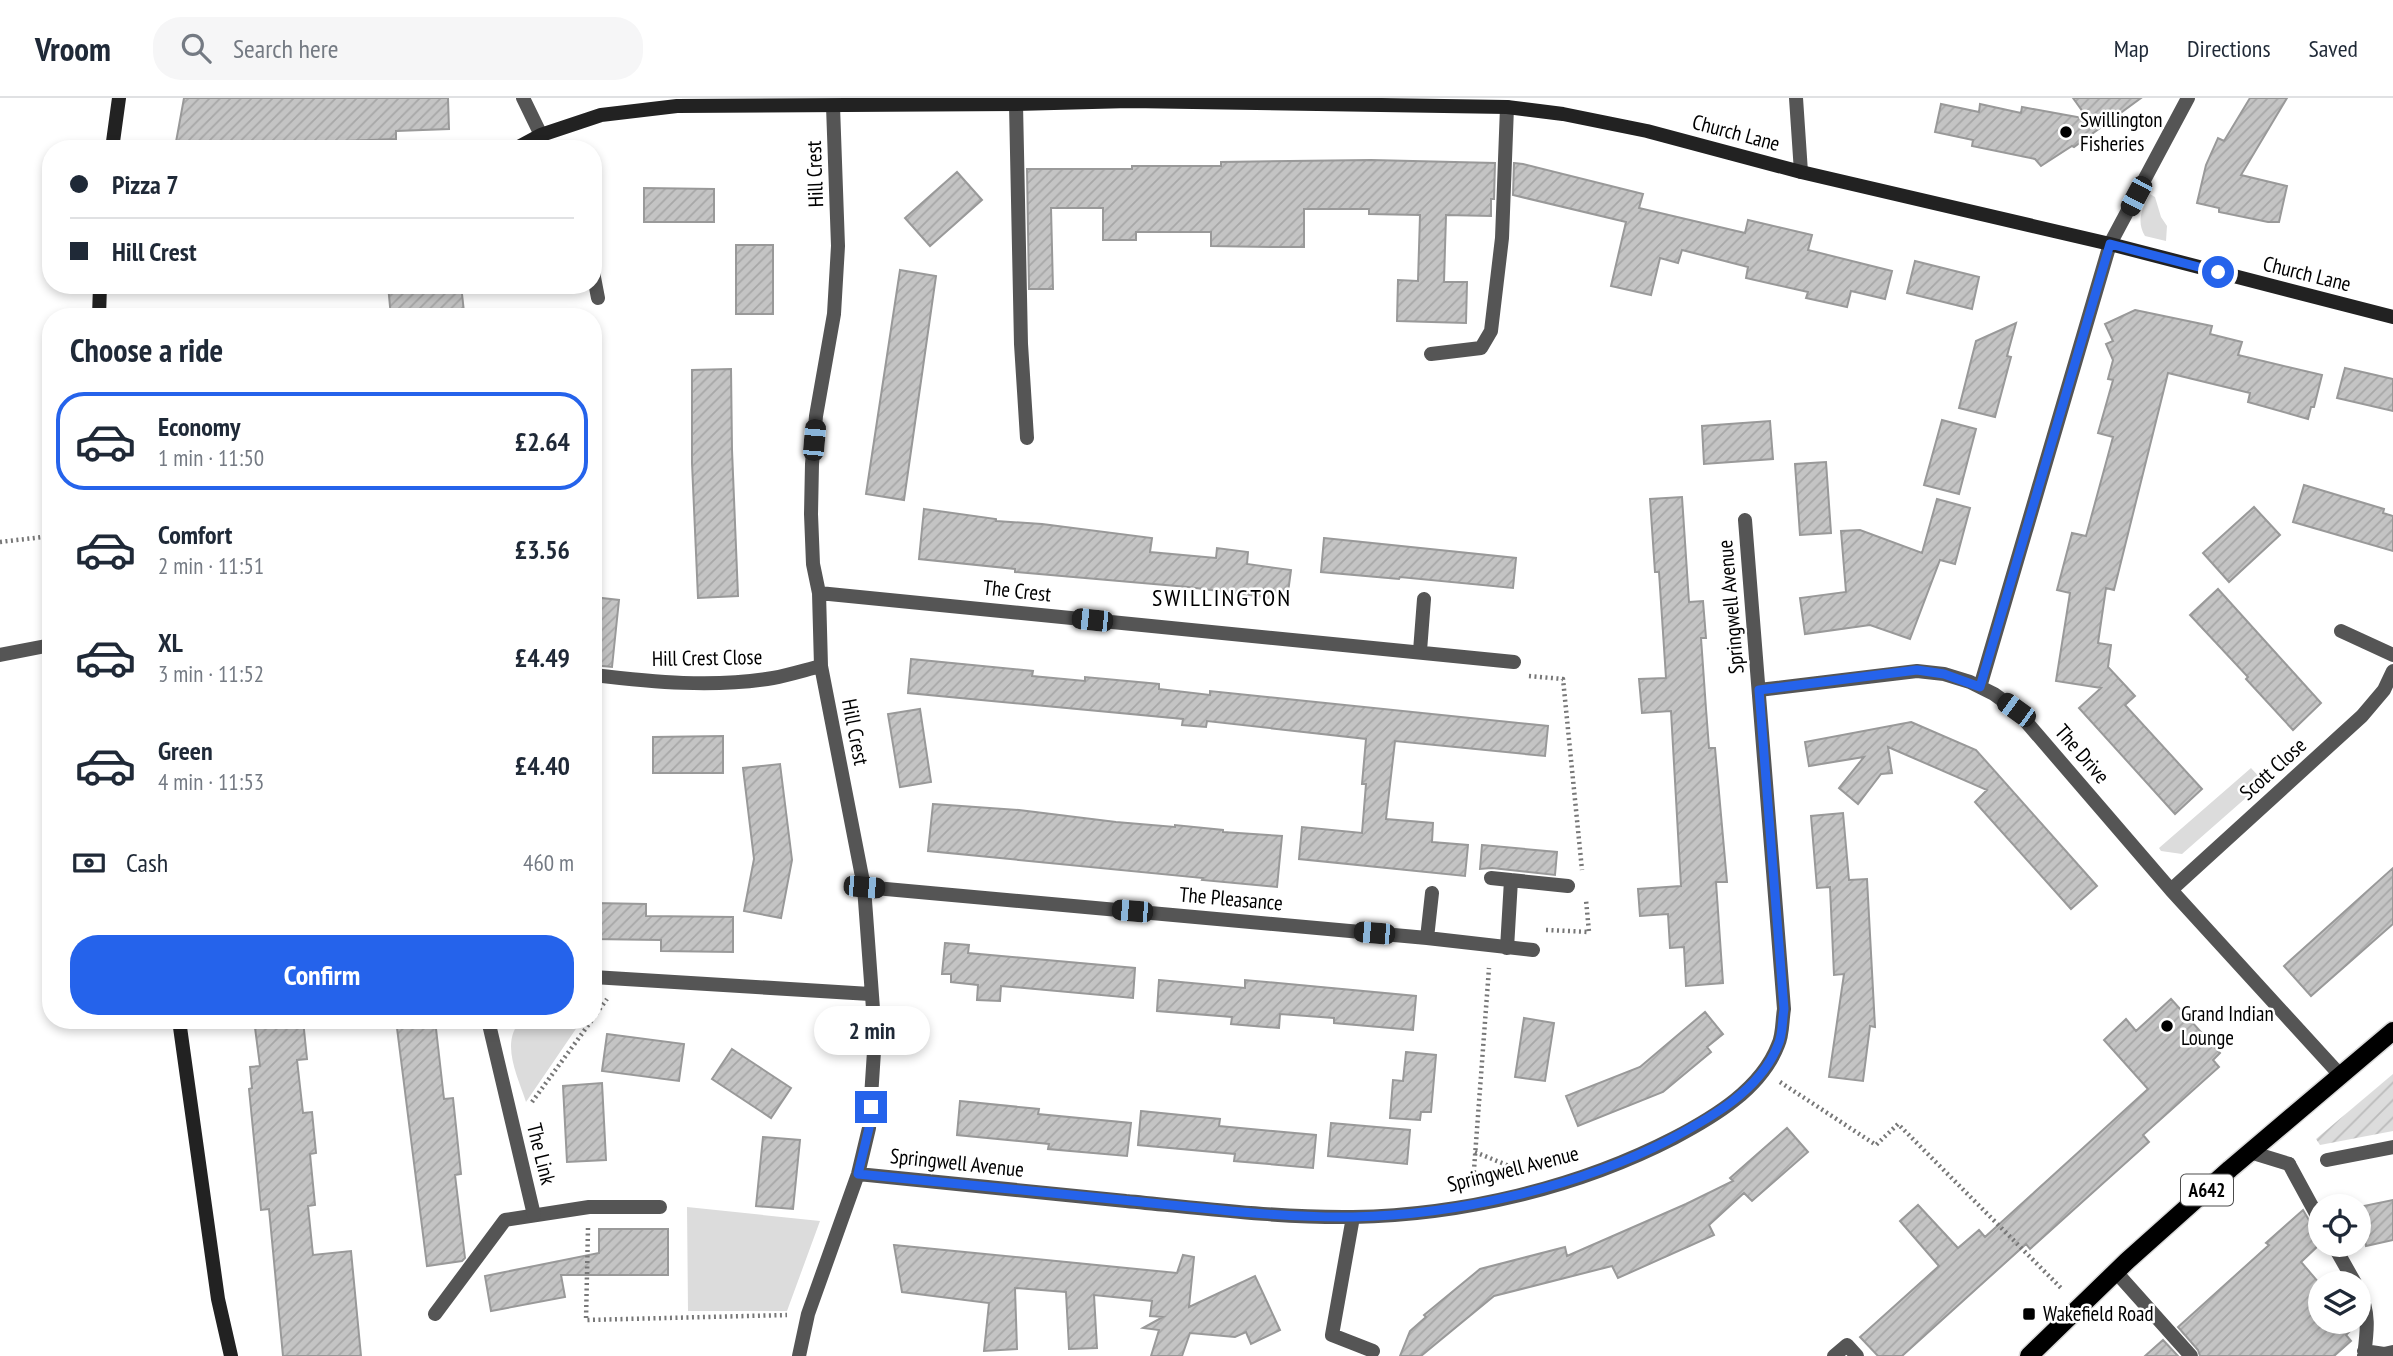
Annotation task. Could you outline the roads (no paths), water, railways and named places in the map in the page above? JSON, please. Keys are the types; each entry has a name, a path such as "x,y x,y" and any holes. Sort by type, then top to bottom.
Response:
{"main road":[{"name":"A642","path":"2029,1356 2116,1272 2250,1152 2393,1031"}],"street":[{"path":"113,140 119,98"},
{"path":"523,98 538,140"},
{"path":"1796,98 1801,173"},
{"path":"1980,687 2110,244 2188,98"},
{"name":"Church Lane","path":"540,140 601,115 677,106 1016,104 1130,100 1467,101 1563,114 1647,131 1801,173 2110,244 2393,317"},
{"path":"1016,104 1021,344 1027,438"},
{"name":"Hill Crest","path":"799,1356 808,1314 858,1174 869,1128 875,1036 864,887 821,666 819,593 813,564 812,464 816,416 834,314 837,260 833,106"},
{"path":"1431,354 1480,348 1490,331 1502,238 1507,107"},
{"path":"597,294 598,298"},
{"name":"Springwell Avenue","path":"858,1174 1251,1213 1353,1217 1472,1205 1557,1185 1651,1150 1706,1121 1764,1072 1779,1043 1784,1009 1745,520"},
{"name":"The Crest","path":"819,593 1514,662"},
{"path":"1420,652 1424,599"},
{"path":"2341,631 2393,655"},
{"path":"0,655 42,647"},
{"name":"Hill Crest Close","path":"602,676 701,684 773,678 821,666"},
{"name":"Springwell Avenue","path":"1759,690 1917,670 1944,674 1980,687"},
{"name":"Scott Close","path":"2171,890 2362,716 2384,690 2393,671"},
{"name":"The Drive","path":"1980,687 2016,710 2171,890 2341,1076"},
{"path":"1490,878 1568,886"},
{"path":"1507,947 1511,880"},
{"name":"The Pleasance","path":"864,887 1532,950"},
{"path":"1427,938 1432,892"},
{"path":"602,978 870,993"},
{"path":"180,1029 218,1298 231,1356"},
{"name":"The Link","path":"490,1029 534,1215 589,1207 660,1207"},
{"path":"2327,1160 2393,1147"},
{"path":"2250,1152 2289,1164 2308,1199"},
{"path":"435,1314 506,1220 534,1215"},
{"path":"1353,1217 1332,1335 1373,1352"},
{"path":"2116,1272 2191,1356"},
{"path":"2366,1334 2364,1354 2393,1352"},
{"path":"1834,1356 1847,1345 1857,1356"}],"place":[{"name":"Swillington Fisheries","path":"2066,132"},
{"name":"Grand Indian Lounge","path":"2167,1026"},
{"name":"Wakefield Road","path":"2029,1314"}],"district":[{"name":"SWILLINGTON","path":"1222,598"}]}
